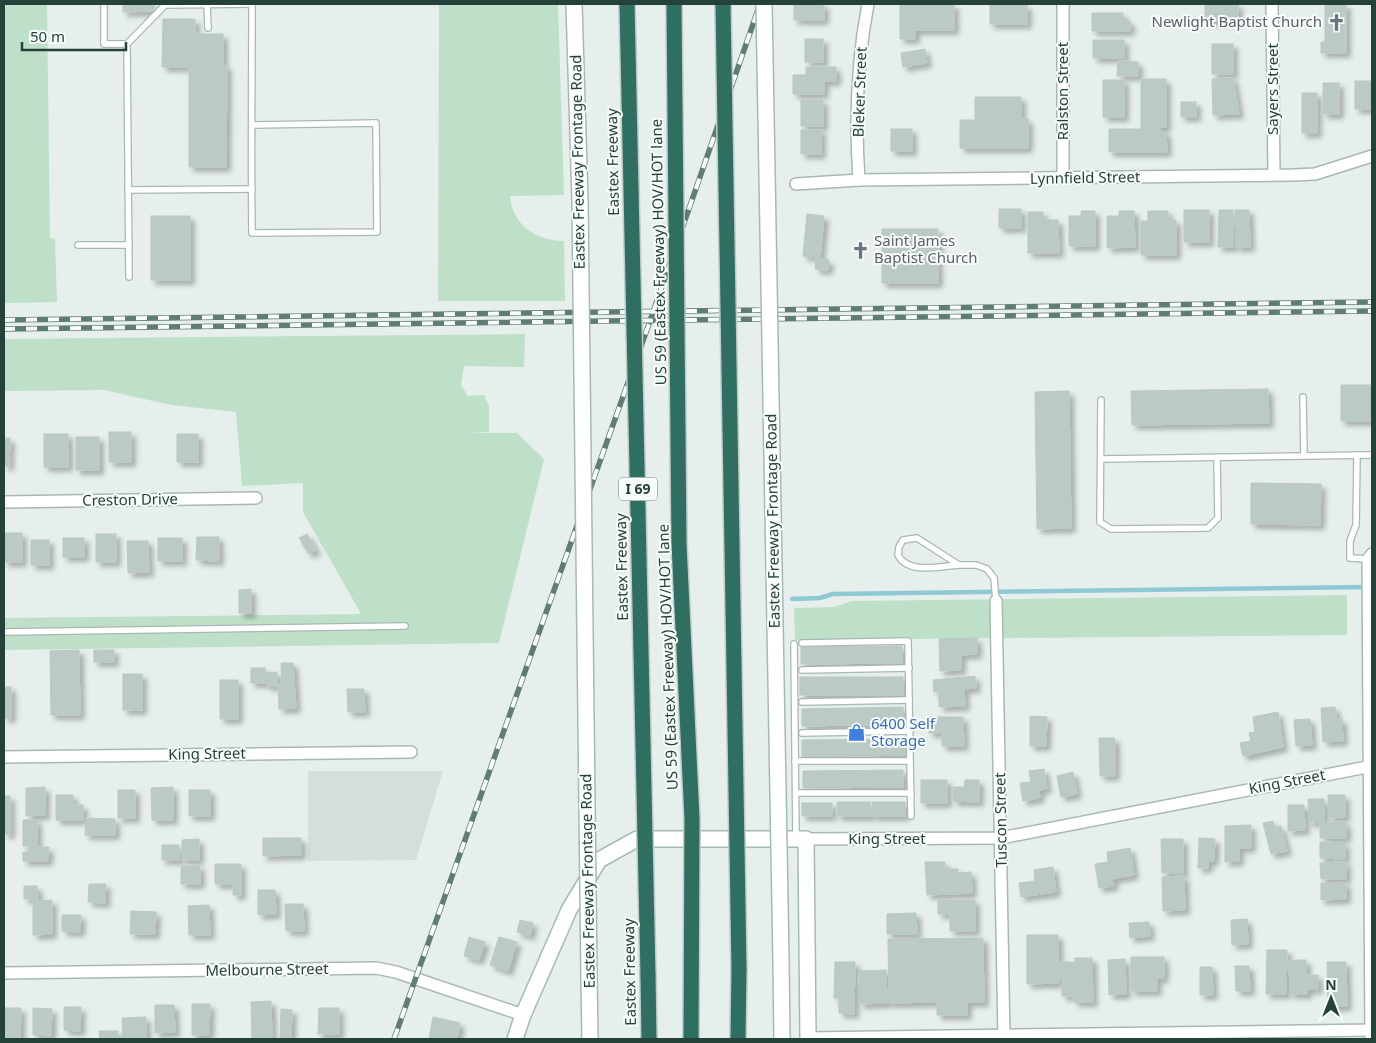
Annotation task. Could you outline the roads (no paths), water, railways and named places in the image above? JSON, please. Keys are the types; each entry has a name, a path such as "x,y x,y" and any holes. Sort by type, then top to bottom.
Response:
{"highway":[{"name":"Eastex Freeway","path":"627,4 649,1039"},
{"name":"US 59 (Eastex Freeway) HOV/HOT lane","path":"674,4 679,544 692,819 691,1039"},
{"path":"723,4 739,969 738,1039"}],"main road":[{"name":"Eastex Freeway Frontage Road","path":"574,4 580,201 590,1039"},
{"name":"Eastex Freeway Frontage Road","path":"764,4 782,1039"},
{"name":"King Street","path":"514,1039 570,910 600,860 637,839 801,839"},
{"path":"801,839 808,1038"}],"street":[{"name":"Bleker Street","path":"859,180 859,68 868,4"},
{"name":"Ralston Street","path":"1063,4 1063,178"},
{"name":"Sayers Street","path":"1272,4 1274,174"},
{"name":"Lynnfield Street","path":"796,184 859,180 1315,174 1372,156"},
{"name":"Creston Drive","path":"4,502 256,498"},
{"path":"808,1038 1371,1033 1369,561"},
{"name":"Tuscon Street","path":"996,601 1004,1036"},
{"name":"King Street","path":"4,757 410,752"},
{"name":"King Street","path":"801,839 1001,838 1371,766"},
{"name":"Melbourne Street","path":"4,972 376,968 396,972 523,1015"}],"lane":[{"path":"104,4 104,44 127,44"},
{"path":"207,4 208,28"},
{"path":"129,276 127,44 165,5 252,4 252,125 252,189 252,233 377,232 376,123 252,125"},
{"path":"128,190 252,189"},
{"path":"78,245 129,245"},
{"path":"1302,397 1304,456"},
{"path":"1101,400 1100,522 1111,530 1208,528 1218,518 1217,457"},
{"path":"1357,455 1356,525 1350,542 1350,558 1369,561"},
{"path":"1101,459 1372,455"},
{"path":"959,565 917,538 903,540 899,547 898,555 901,561 915,568 959,565 987,569 994,578 996,601"},
{"path":"4,632 406,626"},
{"path":"802,643 908,642 911,816"},
{"path":"794,644 796,794 801,839"},
{"path":"802,670 909,668"},
{"path":"802,702 909,700"},
{"path":"802,733 910,731"},
{"path":"795,761 910,761"},
{"path":"796,794 911,793"}],"waterway":[{"path":"792,599 820,598 833,594 1367,587"}],"railway":[{"path":"394,1039 650,321 760,4"},
{"path":"4,320 1372,302"},
{"path":"4,329 1372,311"}],"place":[{"name":"Newlight Baptist Church","path":"1336,22"},
{"name":"Saint James Baptist Church","path":"860,250"},
{"name":"6400 Self Storage","path":"857,733"}]}
